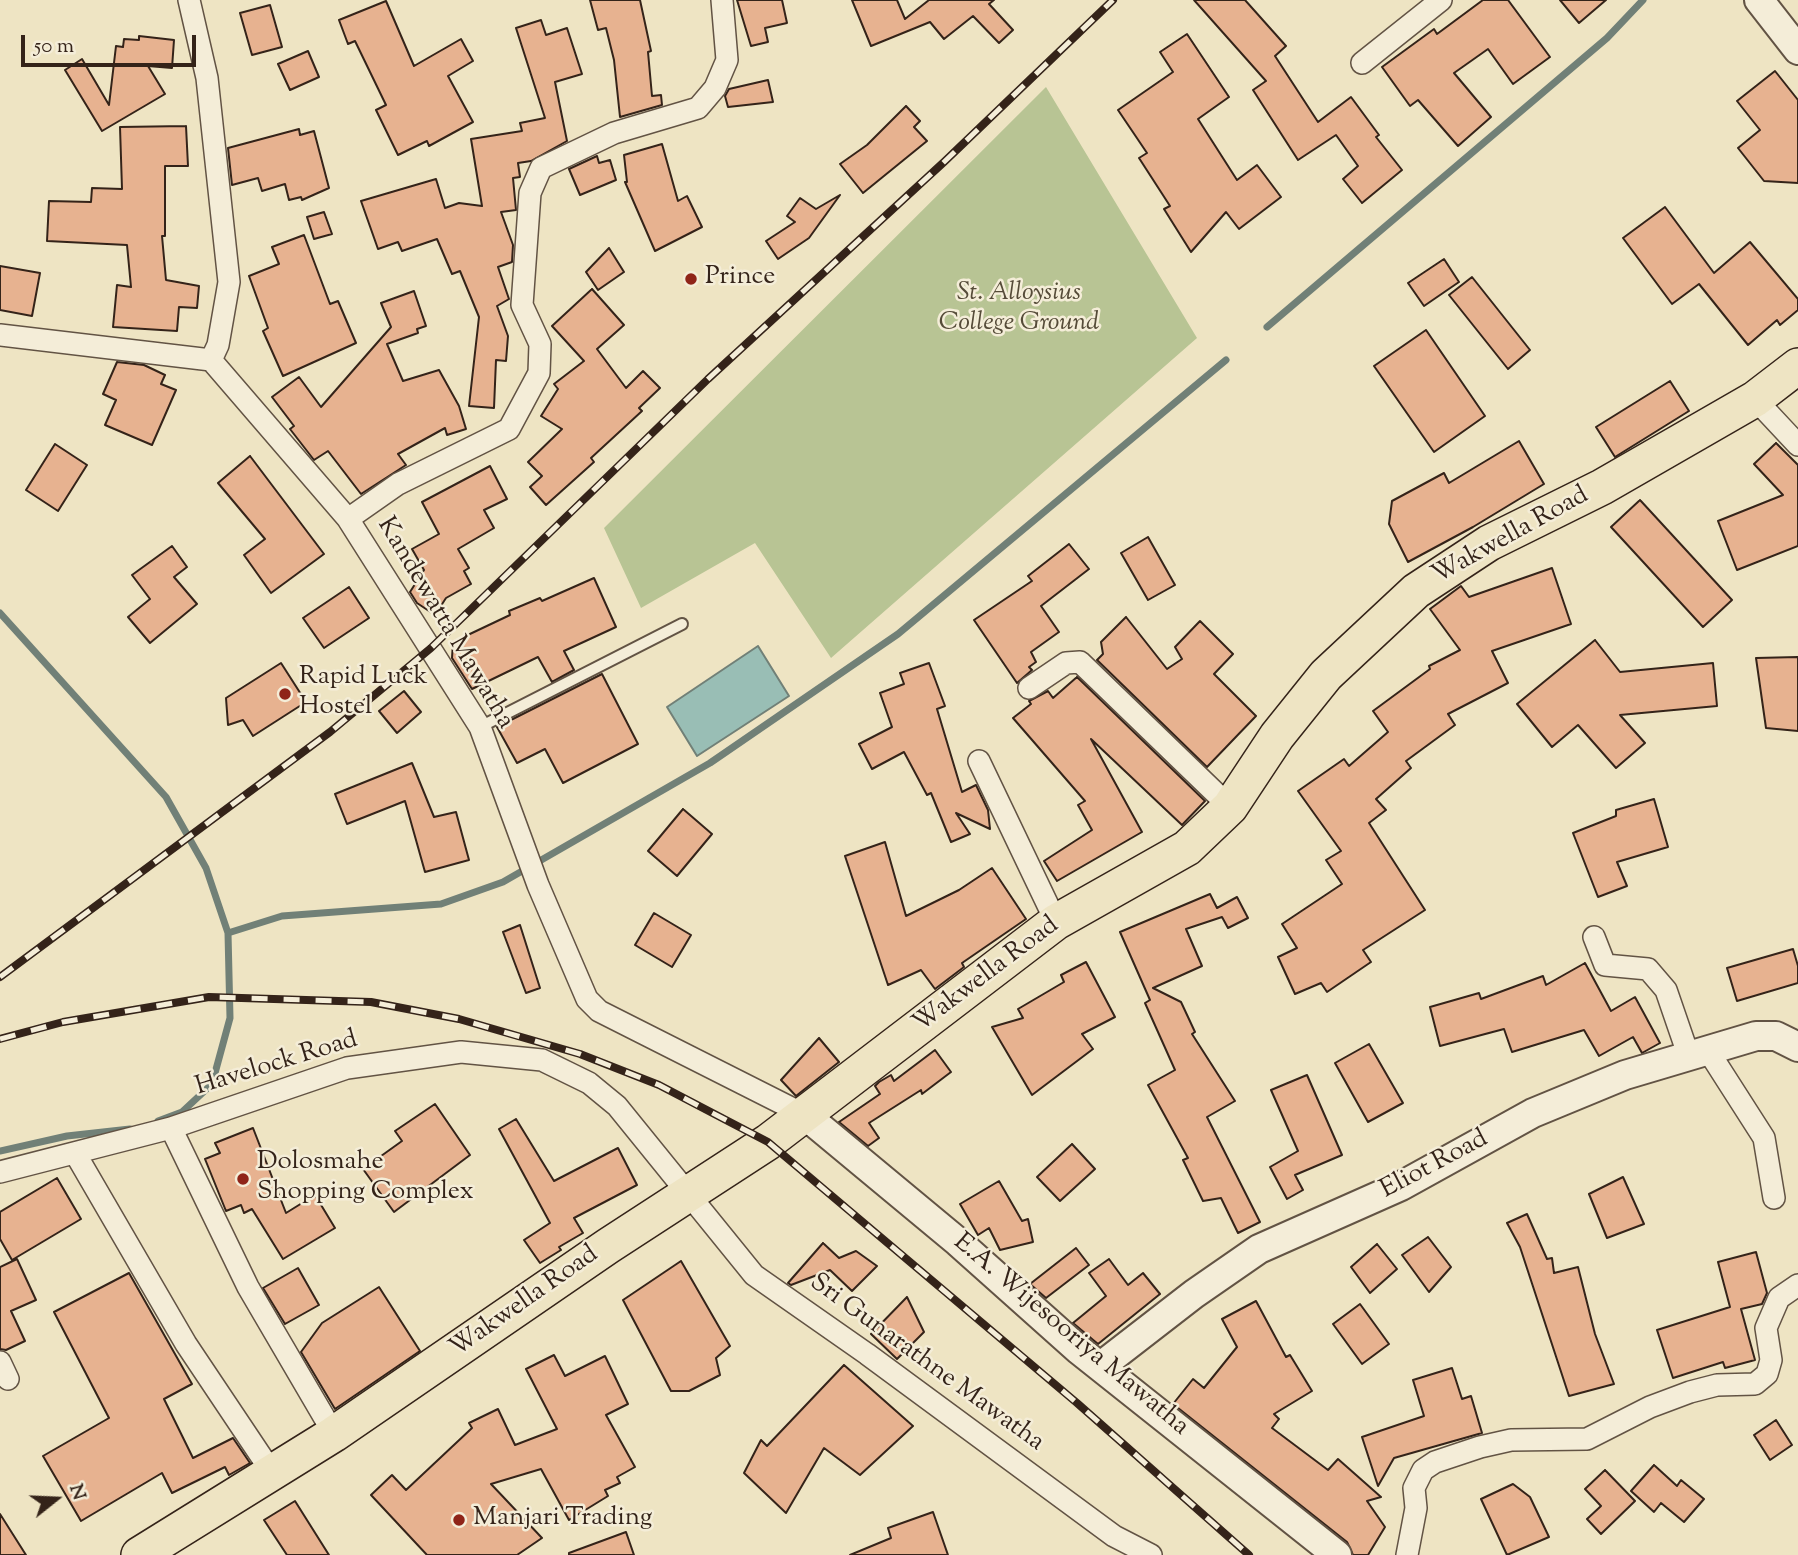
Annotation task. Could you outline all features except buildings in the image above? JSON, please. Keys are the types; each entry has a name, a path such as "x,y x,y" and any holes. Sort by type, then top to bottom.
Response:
{"main road":[{"name":"Wakwella Road","path":"139,1555 334,1434 805,1115 1056,922 1187,848 1230,807 1277,736 1326,675 1416,591 1489,543 1602,487 1755,399 1798,366"}],"street":[{"path":"0,335 211,360 218,345 229,282 207,78 189,0"},
{"path":"348,519 398,484 509,429 540,373 540,344 522,305 530,193 541,168 614,132 698,108 715,88 727,60 722,0"},
{"path":"1362,63 1441,0"},
{"path":"1759,0 1798,50"},
{"name":"Kandewatta Mawatha","path":"211,360 348,519 480,727 538,885 587,999 599,1011 805,1115"},
{"path":"1755,399 1798,445"},
{"path":"1029,688 1066,663 1080,662 1230,807"},
{"path":"979,761 1056,922"},
{"path":"1594,937 1605,965 1648,969 1666,990 1698,1052 1764,1138 1774,1198"},
{"name":"Eliot Road","path":"1101,1366 1194,1294 1259,1249 1401,1185 1533,1113 1625,1075 1756,1036 1776,1036 1798,1047"},
{"name":"Havelock Road","path":"0,1172 171,1128 346,1068 461,1052 542,1060 589,1083 617,1106 688,1195"},
{"name":"E.A. Wijesooriya Mawatha","path":"805,1115 1101,1366 1337,1555"},
{"path":"171,1128 248,1287 334,1434"},
{"path":"75,1153 186,1345 273,1474"},
{"name":"Sri Gunarathne Mawatha","path":"688,1195 754,1276 846,1339 1114,1536 1151,1555"},
{"path":"1406,1555 1416,1508 1414,1488 1423,1470 1480,1447 1511,1440 1587,1438 1650,1407 1690,1392 1717,1385 1755,1384 1767,1374 1771,1360 1766,1328 1779,1298 1798,1285"}],"lane":[{"path":"480,727 682,624"}],"green space":[{"name":"St. Alloysius College Ground","path":"1046,87 1197,338 831,658 755,543 641,608 604,528"}],"water":[{"path":"758,646 789,696 697,756 667,707"}],"waterway":[{"path":"1267,327 1607,38 1643,0"},
{"path":"228,933 282,916 441,904 503,882 710,763 898,634 1226,360"},
{"path":"0,613 166,797 206,868 228,933 230,1018 212,1084 182,1112 158,1121"},
{"path":"0,1151 67,1136 130,1129"}],"railway":[{"path":"0,977 330,732 431,648 708,379 944,162 1113,0"},
{"path":"0,1039 63,1022 209,997 371,1002 459,1019 580,1054 659,1085 768,1142 1077,1403 1249,1555"}],"place":[{"name":"Prince","path":"691,279"},
{"name":"Rapid Luck Hostel","path":"285,694"},
{"name":"Dolosmahe Shopping Complex","path":"243,1179"},
{"name":"Manjari Trading","path":"459,1520"}]}
